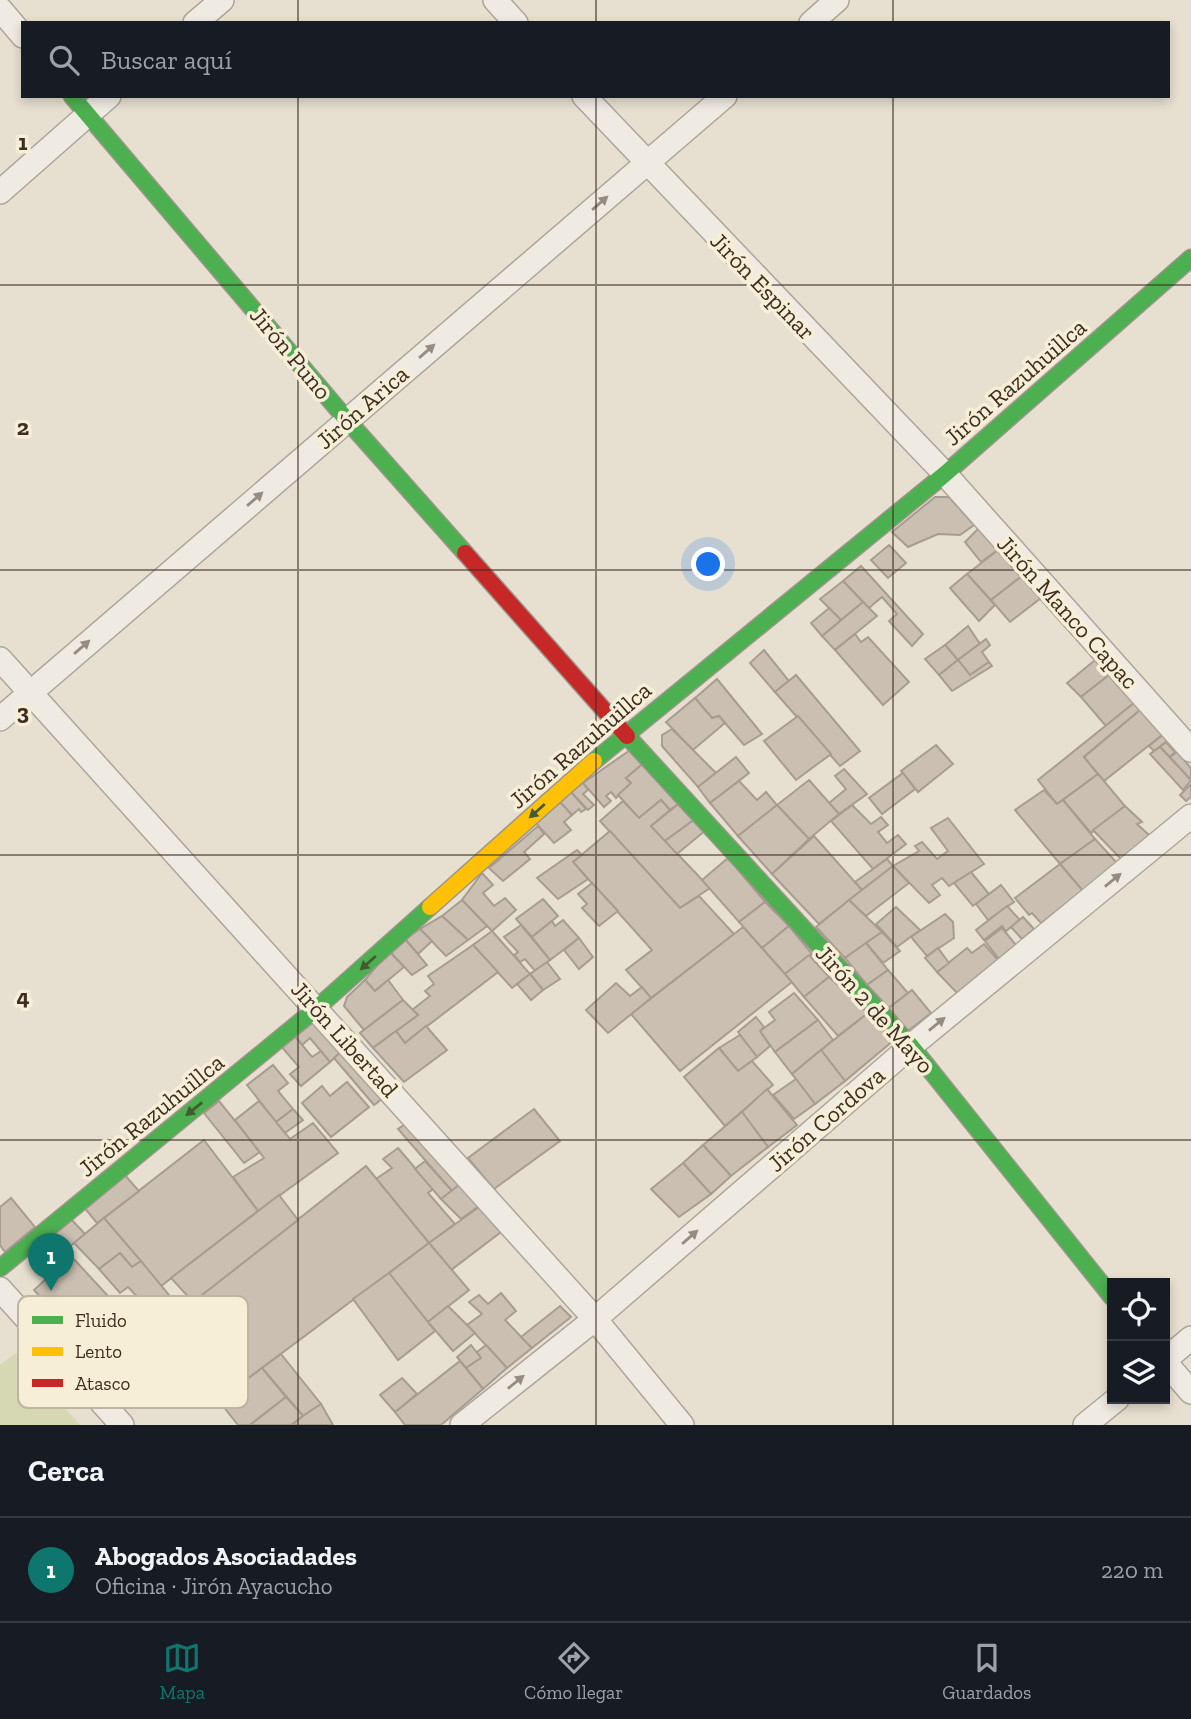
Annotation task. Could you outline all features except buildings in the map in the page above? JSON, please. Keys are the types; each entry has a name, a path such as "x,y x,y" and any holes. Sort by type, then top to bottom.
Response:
{"street":[{"path":"197,21 222,0"},
{"path":"495,0 514,21"},
{"path":"813,21 837,0"},
{"path":"0,9 21,34"},
{"name":"Jirón Puno","path":"74,98 347,420 625,733"},
{"path":"0,192 107,98"},
{"name":"Jirón Espinar","path":"586,98 945,474"},
{"name":"Jirón Arica","path":"0,719 723,98"},
{"name":"Jirón Razuhuillca","path":"0,1268 317,1008 625,733 945,474 1191,258"},
{"name":"Jirón Manco Capac","path":"945,474 1191,750"},
{"name":"Jirón Libertad","path":"0,660 595,1319 682,1425"},
{"name":"Jirón 2 de Mayo","path":"625,733 911,1046 1107,1291"},
{"name":"Jirón Cordova","path":"462,1425 595,1319 911,1046 1191,816"},
{"path":"0,1289 18,1309"},
{"path":"1170,1357 1191,1338"},
{"path":"1170,1367 1191,1392"},
{"path":"1085,1425 1111,1404"},
{"path":"107,1408 122,1425"}],"green space":[{"path":"16,1353 18,1355 18,1408 65,1408 80,1425 0,1425 0,1365"}],"traffic: fast":[{"path":"74,98 347,420 465,553"},
{"path":"594,761 945,474 1191,258"},
{"path":"627,736 911,1046 1107,1291"},
{"path":"0,1268 317,1008 430,907"}],"traffic: slow":[{"path":"430,907 594,761"}],"traffic: jam":[{"path":"465,553 627,736"}],"place":[{"name":"Abogados Asociadades","path":"51,1291"}]}
